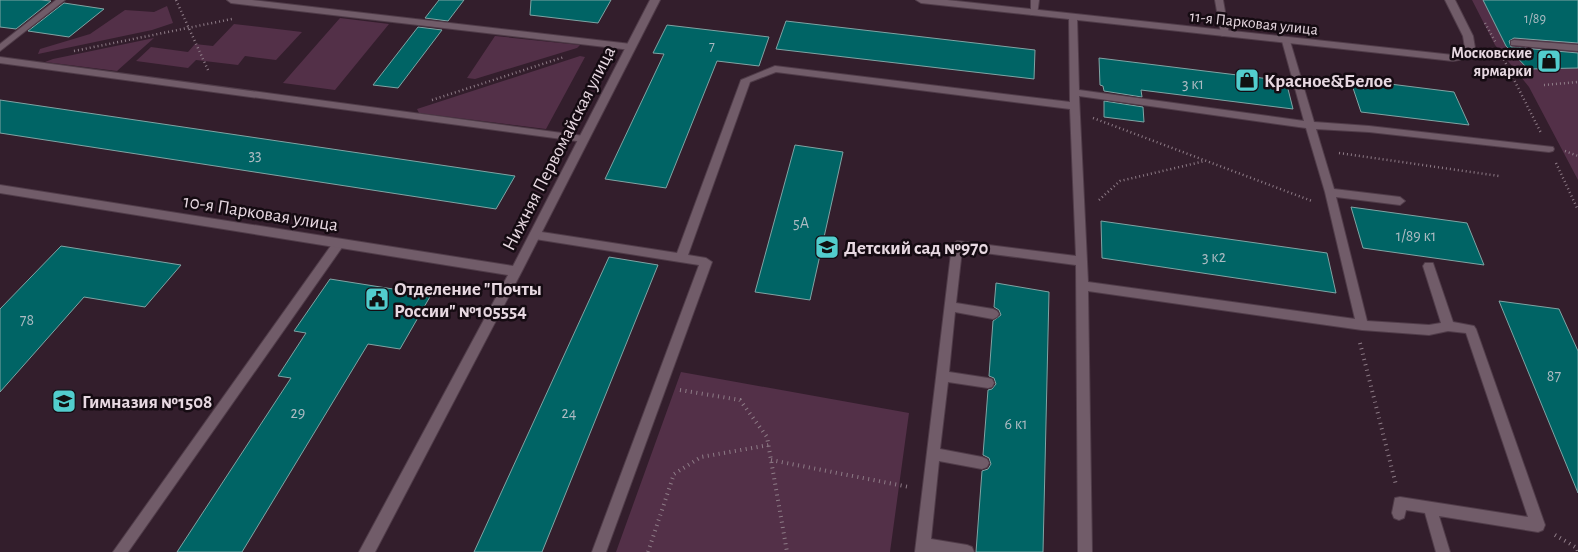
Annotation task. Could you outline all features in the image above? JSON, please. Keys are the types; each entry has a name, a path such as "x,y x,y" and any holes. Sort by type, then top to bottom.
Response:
{"street":[{"name":"Нижняя Первомайская улица","path":"367,552 516,272 655,0"},
{"name":"11-я Парковая улица","path":"921,0 1453,58 1465,56 1470,48 1468,36 1450,0"},
{"name":"10-я Парковая улица","path":"0,189 516,272"}],"lane":[{"path":"0,48 61,0"},
{"path":"232,0 631,47"},
{"path":"1034,13 1035,0"},
{"path":"1219,0 1225,34"},
{"path":"1073,17 1074,109 1082,261 1085,552"},
{"path":"1286,41 1330,192 1362,325"},
{"path":"1514,43 1578,48"},
{"path":"0,60 584,139"},
{"path":"681,258 746,80 775,69 1074,109"},
{"path":"1074,92 1311,125 1369,129 1549,150"},
{"path":"1330,192 1400,201"},
{"path":"535,235 706,262 599,552"},
{"path":"120,552 339,243"},
{"path":"967,552 922,548 957,245 1082,261"},
{"path":"1429,266 1448,326"},
{"path":"1082,286 1362,325 1429,330 1448,326 1470,329 1538,525 1430,507 1400,508"},
{"path":"950,306 994,314"},
{"path":"942,376 988,384"},
{"path":"933,454 982,463"},
{"path":"1430,507 1443,552"}],"path":[{"path":"176,0 217,89"},
{"path":"67,52 234,18"},
{"path":"430,101 568,56"},
{"path":"1544,85 1578,82"},
{"path":"1074,109 1334,209"},
{"path":"1318,150 1499,176"},
{"path":"1079,218 1120,181 1206,160"},
{"path":"1362,325 1359,340 1400,508"},
{"path":"675,388 740,400 767,437 787,552"},
{"path":"648,552 674,474 701,457 769,446"},
{"path":"771,460 929,490"},
{"path":"1538,525 1577,548 1578,552"}],"shaded area":[{"path":"1472,0 1578,0 1578,180 1529,87 1495,45"},
{"path":"167,6 173,23 152,30 38,54 40,49 90,34 125,10 154,12"},
{"path":"340,18 389,24 335,90 283,83"},
{"path":"234,24 302,32 276,60 245,56 238,65 196,60 188,68 136,61 151,47 188,52 195,44 213,46"},
{"path":"495,36 580,45 577,48 475,79 467,78"},
{"path":"154,38 117,71 45,62 53,59"},
{"path":"580,56 585,57 546,129 419,113 417,109"},
{"path":"681,372 909,413 890,552 616,552"}],"building":[{"path":"0,0 51,1 16,29 0,27"},
{"path":"439,0 464,0 448,21 425,18"},
{"path":"531,0 611,0 598,23 530,15"},
{"path":"1483,0 1578,0 1578,43 1514,38 1509,41 1511,47 1578,53 1578,68 1528,69 1506,46"},
{"path":"64,3 104,9 69,37 28,31"},
{"path":"786,21 1035,50 1034,79 776,49"},
{"path":"667,25 769,37 759,66 717,61 666,188 605,179 664,54 653,53"},
{"path":"418,27 442,30 398,88 373,85"},
{"path":"1099,58 1286,81 1293,109 1141,90 1142,97 1104,91 1103,86 1100,85"},
{"path":"1350,79 1454,92 1469,125 1361,112"},
{"path":"0,100 515,176 496,209 0,133"},
{"path":"1104,101 1143,107 1144,122 1104,117"},
{"path":"795,145 843,152 810,300 755,292"},
{"path":"1351,207 1467,223 1484,265 1363,248"},
{"path":"1101,221 1327,253 1336,293 1102,258"},
{"path":"61,246 181,265 145,307 84,297 0,392 0,309"},
{"path":"609,257 658,265 542,552 474,552"},
{"path":"330,279 431,295 400,349 368,344 242,552 177,552 291,378 278,376 306,333 294,331"},
{"path":"996,283 1049,292 1043,552 976,552 982,471 988,469 991,464 989,458 983,455 988,390 992,389 996,384 994,378 989,376 993,321 1001,315 999,310 994,307"},
{"path":"1499,301 1559,309 1578,351 1578,493"}],"place":[{"name":"Московские ярмарки","path":"1549,61"},
{"name":"Красное&Белое","path":"1247,80"},
{"name":"Детский сад №970","path":"827,247"},
{"name":"Отделение \"Почты России\" №105554","path":"377,299"},
{"name":"Гимназия №1508","path":"64,401"}]}
